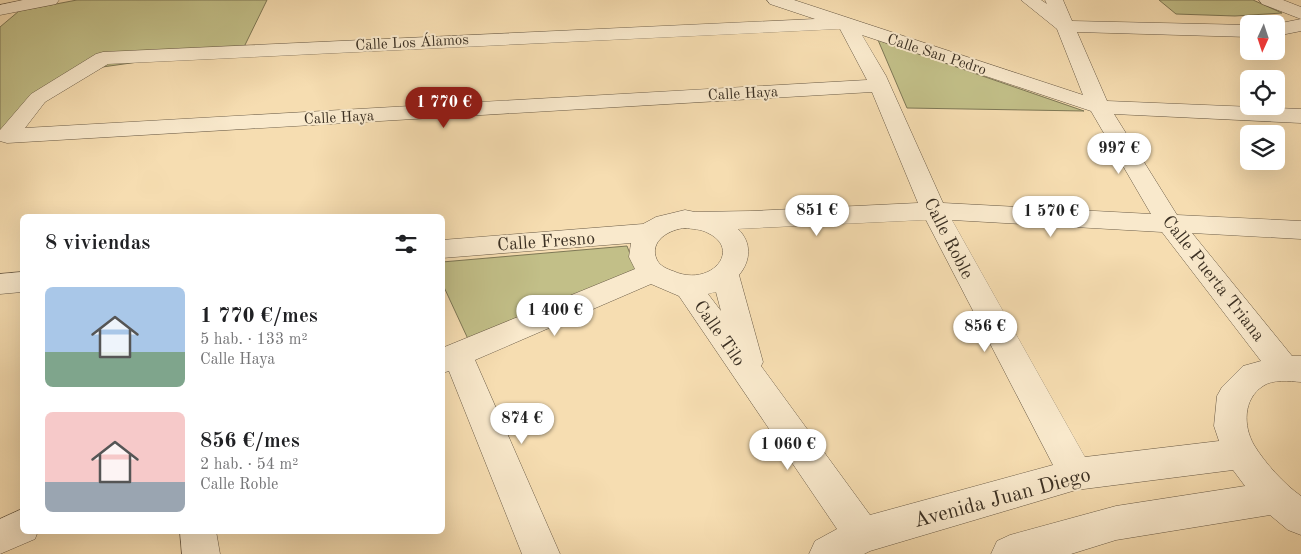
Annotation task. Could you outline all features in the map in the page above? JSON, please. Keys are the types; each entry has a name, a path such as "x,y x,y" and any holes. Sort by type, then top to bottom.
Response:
{"street":[{"path":"3,8 50,0"},
{"name":"Calle San Pedro","path":"776,0 1099,108 1301,116"},
{"path":"1030,0 1066,26 1240,31"},
{"name":"Calle Puerta Triana","path":"1054,0 1099,108 1145,180 1170,224 1292,368"},
{"path":"1268,0 1301,14"},
{"name":"Calle Roble","path":"846,23 880,85 934,211 1076,474"},
{"name":"Calle Los Álamos","path":"7,136 38,98 103,58 846,23"},
{"path":"1285,28 1301,25"},
{"name":"Calle Haya","path":"7,136 880,85"},
{"path":"699,220 723,230 731,237 736,247 737,257 734,267 726,276 702,286 674,284 652,273 644,263 641,252 643,242 659,226 671,221 685,219 751,220 934,211 1301,230"},
{"name":"Calle Fresno","path":"445,249 650,233"},
{"path":"542,554 450,358 652,273"},
{"name":"Calle Tilo","path":"726,276 753,380"},
{"path":"0,284 20,282"},
{"name":"Calle Tilo","path":"687,286 862,535"},
{"path":"1288,508 1241,454 1230,426 1233,396 1254,375 1292,368"},
{"name":"Avenida Juan Diego","path":"828,554 862,535 1076,474 1241,454"},
{"path":"1010,554 1116,522 1288,508"},
{"path":"0,537 20,528"},
{"path":"198,534 201,554"}],"shaded area":[{"path":"77,0 267,0 244,47 67,72 0,132 0,27 19,11"},
{"path":"1159,0 1253,0 1282,13 1235,16 1176,14"},
{"path":"878,40 1084,111 907,108"},
{"path":"627,246 636,269 468,339 445,289 445,262"}]}
